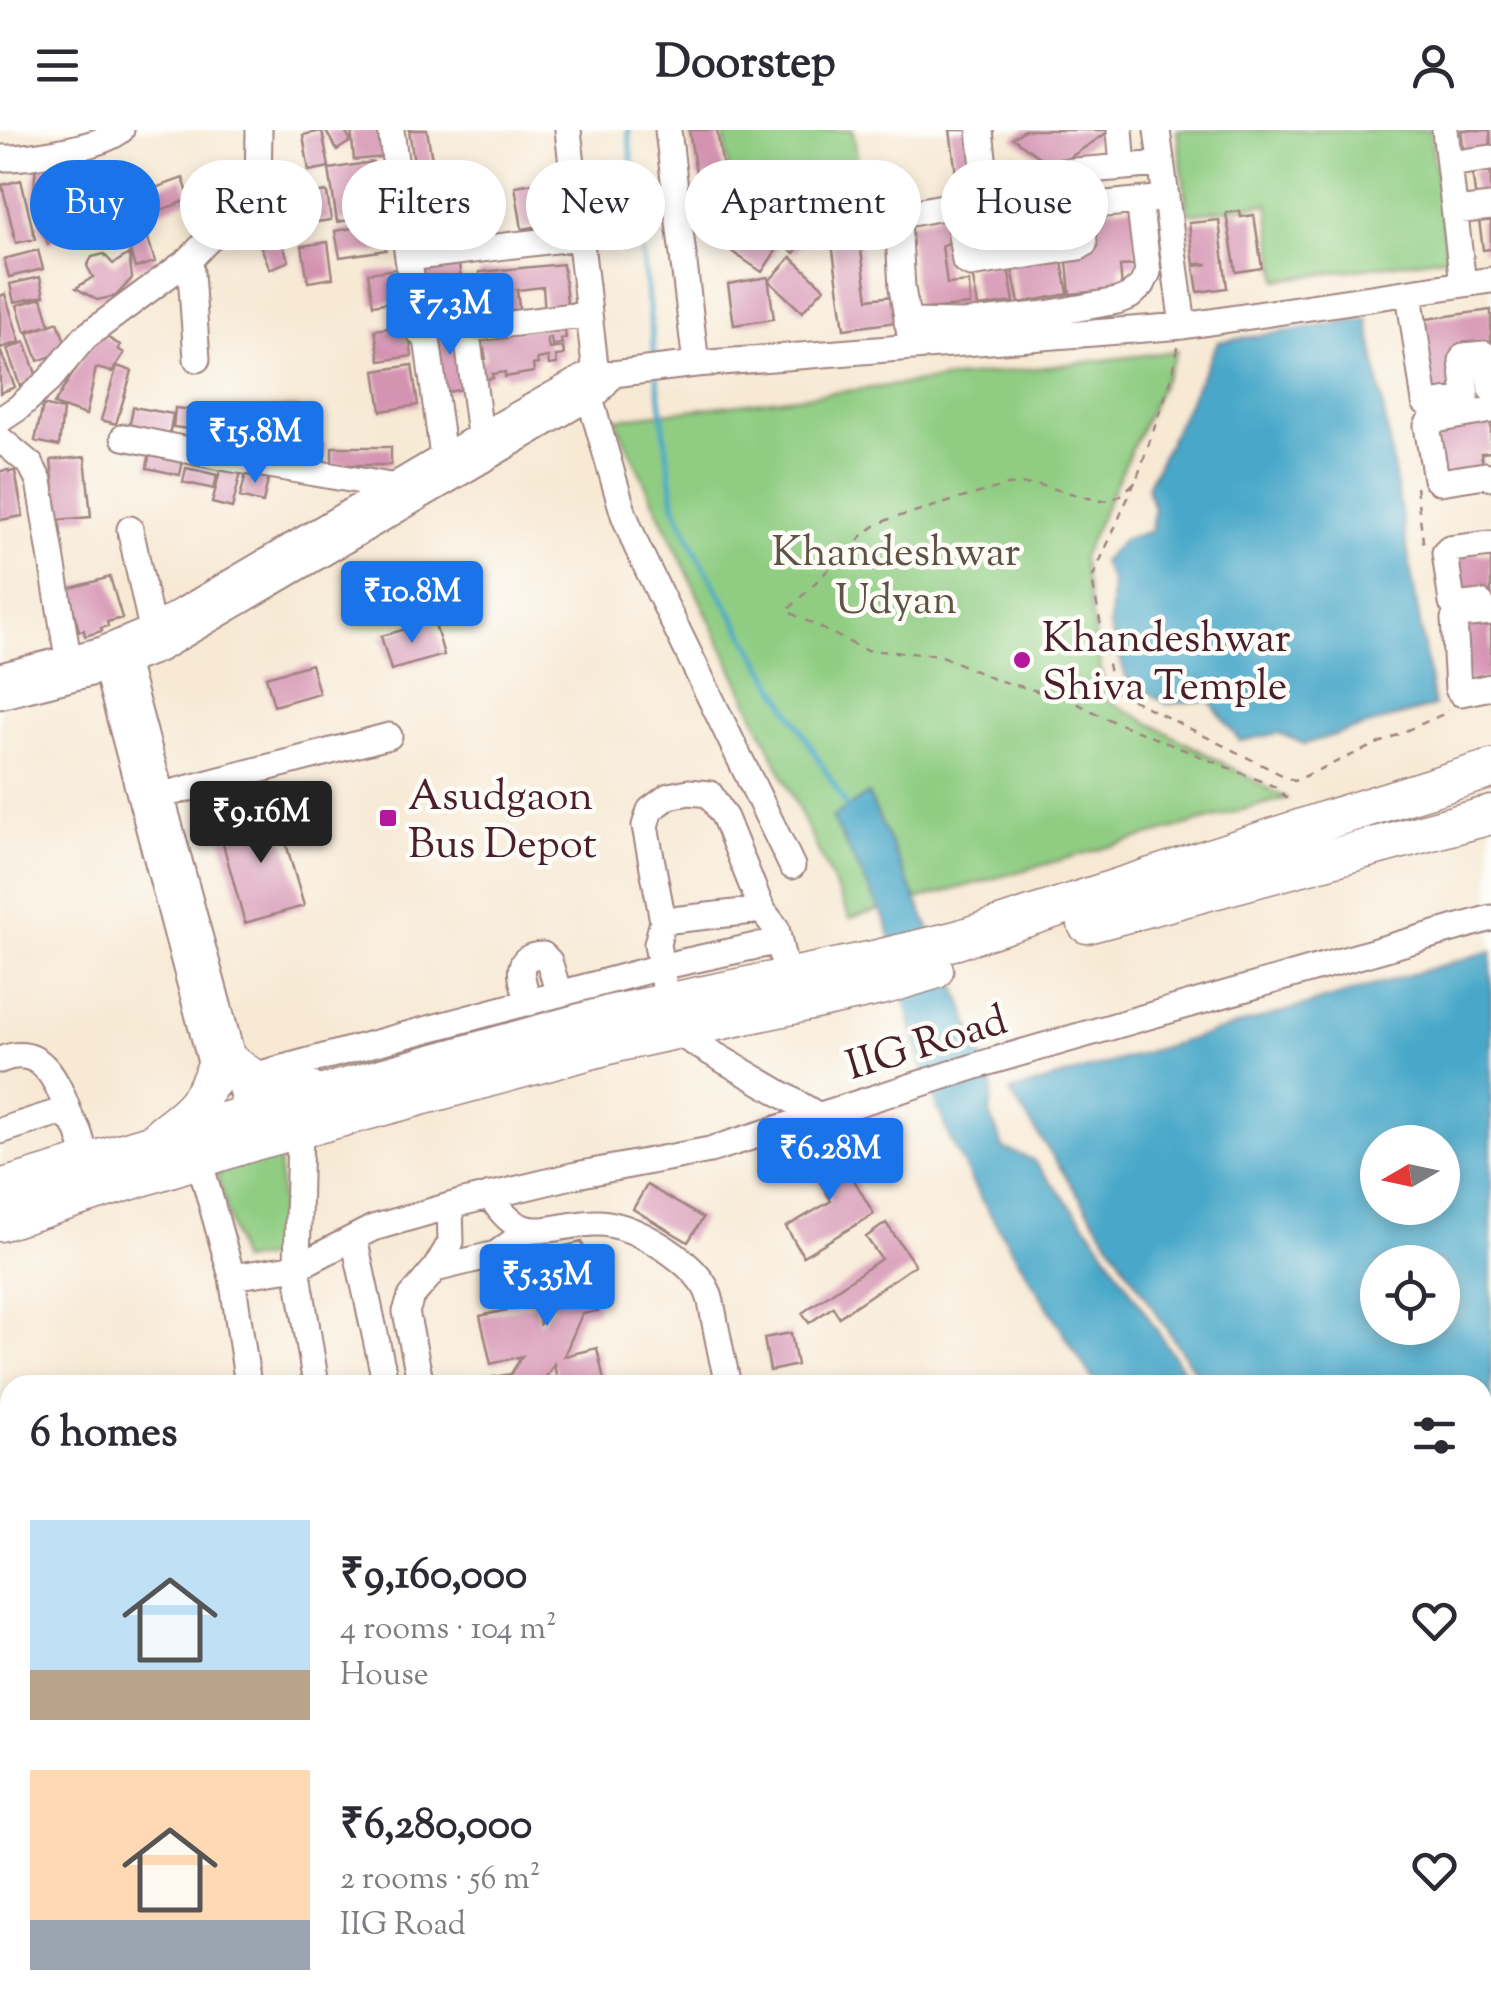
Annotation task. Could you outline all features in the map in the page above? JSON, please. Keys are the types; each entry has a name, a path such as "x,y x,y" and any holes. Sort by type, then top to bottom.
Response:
{"highway":[{"path":"960,951 1333,818 1491,770"},
{"path":"1,1193 150,1144 300,1130 620,1042 667,1000 881,972 1124,913 1491,815"},
{"path":"1,1193 232,1137 328,1092 667,1000 787,978 881,972"},
{"path":"150,1144 232,1072 284,1090 328,1092"}],"street":[{"path":"0,158 26,158 106,141 121,130"},
{"path":"0,420 49,380 85,337 190,259 258,188 260,130"},
{"path":"391,130 408,258 443,456"},
{"path":"568,130 571,160"},
{"path":"668,130 696,364"},
{"path":"980,130 985,176 991,178 1162,164"},
{"path":"1120,130 1124,167"},
{"path":"1157,130 1183,326"},
{"path":"1445,130 1463,284"},
{"path":"1449,164 1491,158"},
{"path":"909,334 902,288 898,220 901,215 948,206 955,209 965,261 970,264 1079,247 1084,244 1082,209 1086,206 1166,198"},
{"path":"0,696 114,656 152,629 443,456 601,380 666,367 909,334 964,322 1046,314 1130,296 1148,272 1139,201"},
{"path":"1455,211 1491,207"},
{"path":"408,258 526,243"},
{"path":"582,250 624,515 792,866"},
{"path":"190,259 197,359"},
{"path":"909,334 1183,326 1491,280"},
{"path":"1409,292 1425,402 1466,396 1464,356 1484,354 1491,389"},
{"path":"480,436 466,332 589,314"},
{"path":"0,676 68,658 114,656 159,648 426,492 601,380"},
{"path":"1491,410 1430,421 1428,426 1436,479 1440,482 1485,475 1491,478"},
{"path":"124,436 426,492"},
{"path":"0,439 31,465 39,481 68,658"},
{"path":"130,529 152,629"},
{"path":"1491,544 1448,549 1445,553 1452,604 1491,602"},
{"path":"1491,612 1458,615 1454,619 1458,689 1461,693 1491,687"},
{"path":"114,656 151,798 232,1072 232,1277 247,1375"},
{"path":"151,798 389,736"},
{"path":"787,978 776,928 762,910 725,818 710,794 668,796 650,810 645,826 664,921 657,944 667,1000 819,1116"},
{"path":"664,921 762,910"},
{"name":"IIG Road","path":"232,1277 298,1267 373,1228 490,1195 710,1150 992,1060 1491,918"},
{"path":"232,1072 559,994 667,1000 779,941"},
{"path":"528,1003 521,970 528,957 542,955 549,961 559,994"},
{"path":"0,1060 26,1055 49,1070 74,1122 87,1163"},
{"path":"0,1131 56,1113 70,1116"},
{"path":"300,1130 298,1267 314,1375"},
{"path":"490,1195 512,1224 529,1230 598,1223 624,1227 651,1240 692,1269 708,1290 726,1375"},
{"path":"419,1375 406,1312 412,1297 451,1242 450,1206"},
{"path":"435,1269 496,1254 529,1230"},
{"path":"354,1238 384,1375"}],"path":[{"path":"1183,326 1172,377 1136,481 1092,578 1113,690 1294,781 1448,712"},
{"path":"1136,481 1111,500 1036,484 1006,485 890,520 865,533 787,611 865,650 940,655 993,679 1072,700 1103,717 1278,788 1286,798 1333,818"},
{"path":"1415,481 1426,558"}],"green space":[{"path":"723,130 853,130 857,160 727,160"},
{"path":"1177,130 1430,130 1447,257 1278,280 1268,204 1188,214"},
{"name":"Khandeshwar Udyan","path":"1177,351 1082,557 1106,699 1286,798 850,918 615,419"},
{"path":"279,1150 282,1255 240,1261 216,1168"}],"water":[{"path":"1368,319 1434,706 1304,744 1279,733 1240,741 1209,700 1167,704 1127,679 1110,627 1112,583 1102,562 1124,539 1151,531 1154,509 1147,487 1218,342"},
{"path":"868,794 956,987 993,1088 990,1114 1003,1148 1033,1160 1092,1232 1186,1375 1090,1375 979,1196 948,1134 920,1061 886,921 832,818"},
{"path":"1491,951 1491,1375 1197,1375 1010,1092"}],"building":[{"path":"325,130 344,130 351,141 337,150"},
{"path":"351,130 380,130 383,157 354,160"},
{"path":"409,130 427,130 432,160 414,160"},
{"path":"689,130 717,130 722,160 694,160"},
{"path":"950,130 971,130 974,160 954,160"},
{"path":"1024,130 1111,130 1066,160 1043,160 1013,138"},
{"path":"1461,130 1490,130 1491,150 1464,154"},
{"path":"322,131 329,167 322,168 322,160 307,160 303,135"},
{"path":"342,167 342,221 337,222 329,169"},
{"path":"1491,168 1491,197 1476,200 1472,171"},
{"path":"180,179 180,203 160,211 160,186"},
{"path":"21,180 30,218 30,240 16,243 2,185"},
{"path":"526,184 526,228 522,229 515,186"},
{"path":"327,192 331,220 322,221 322,193"},
{"path":"1134,206 1138,265 1120,266 1122,289 1070,294 1066,251 1108,250 1108,208"},
{"path":"1240,211 1241,217 1254,215 1262,268 1236,272 1226,213"},
{"path":"941,214 941,250 947,284 969,282 970,305 917,310 911,250 921,250 921,220"},
{"path":"1491,218 1491,249 1483,250 1479,220"},
{"path":"1219,220 1227,288 1198,292 1194,266 1208,264 1194,264 1189,223"},
{"path":"342,230 342,250 386,250 340,257 335,231"},
{"path":"328,242 333,278 308,282 303,250 322,250 322,243"},
{"path":"38,250 43,269 9,277 4,259"},
{"path":"130,250 151,250 155,262 135,268"},
{"path":"262,250 285,250 289,261 270,269"},
{"path":"729,250 776,250 762,272"},
{"path":"833,250 861,250 868,299 893,296 897,322 844,329"},
{"path":"1060,251 1068,294 1019,303 1010,260"},
{"path":"104,254 113,264 129,254 132,278 116,296 97,300 76,288 93,277 87,266 92,257"},
{"path":"791,257 824,288 802,312 769,281"},
{"path":"458,259 466,310 430,316 422,264"},
{"path":"1007,262 1014,302 978,307 971,267"},
{"path":"563,264 568,312 545,314 543,287 517,290 520,316 484,320 482,301 488,300 487,289 481,290 479,272"},
{"path":"396,269 401,300 373,305 368,273"},
{"path":"40,277 44,296 14,302 10,284"},
{"path":"768,277 774,319 734,325 728,284"},
{"path":"5,294 20,342 0,348 0,296"},
{"path":"42,298 50,325 25,332 17,305"},
{"path":"1491,310 1491,342 1458,347 1464,394 1429,400 1419,320"},
{"path":"58,322 68,350 38,361 28,333"},
{"path":"458,323 469,388 441,393 431,327"},
{"path":"408,325 412,356 380,361 375,330"},
{"path":"564,325 566,338 561,339 562,344 552,345 551,338 547,339 549,349 563,347 564,355 556,356 557,364 549,365 548,357 537,359 534,372 505,377 505,372 475,381 472,361 486,359 484,349 471,351 468,334"},
{"path":"98,332 120,345 118,349 124,353 112,372 96,368 86,415 54,404"},
{"path":"25,342 38,380 20,386 7,349"},
{"path":"0,350 15,387 0,393"},
{"path":"412,365 418,405 381,411 375,371"},
{"path":"117,366 132,371 116,424 101,420"},
{"path":"43,405 63,410 59,446 35,441"},
{"path":"297,406 299,433 259,435 257,409"},
{"path":"133,407 173,414 169,436 129,429"},
{"path":"175,408 206,411 204,431 173,427"},
{"path":"1491,418 1491,452 1481,453 1484,472 1440,478 1433,426"},
{"path":"285,439 325,443 324,461 283,458"},
{"path":"151,445 185,451 180,475 147,468"},
{"path":"332,447 391,447 391,465 332,465"},
{"path":"85,457 91,517 57,520 51,460"},
{"path":"221,467 241,472 232,508 212,503"},
{"path":"186,468 217,475 214,489 183,482"},
{"path":"247,469 269,475 263,503 240,497"},
{"path":"0,471 15,471 23,516 0,520"},
{"path":"1450,552 1491,554 1491,597 1456,601"},
{"path":"110,577 122,618 85,636 84,630 79,631 68,589"},
{"path":"1491,616 1491,679 1467,682 1459,619"},
{"path":"434,621 444,655 391,670 381,636"},
{"path":"311,664 319,693 274,706 266,677"},
{"path":"276,809 304,906 245,923 218,826"},
{"path":"831,1141 874,1214 803,1256 786,1227 831,1201 805,1156"},
{"path":"647,1185 703,1218 688,1242 633,1209"},
{"path":"886,1223 915,1265 839,1317 833,1307 809,1323 802,1313 881,1259 866,1237"},
{"path":"582,1242 598,1311 582,1314 564,1356 597,1348 603,1375 556,1375 554,1364 547,1375 505,1375 511,1374 522,1356 491,1364 480,1316 535,1304 540,1324 554,1306 542,1251"},
{"path":"791,1333 797,1365 770,1371 764,1338"}],"waterway":[{"path":"628,130 655,360"},
{"path":"657,376 674,504 700,560 850,812"}],"place":[{"name":"Khandeshwar Shiva Temple","path":"1022,660"},
{"name":"Asudgaon Bus Depot","path":"388,818"}]}
